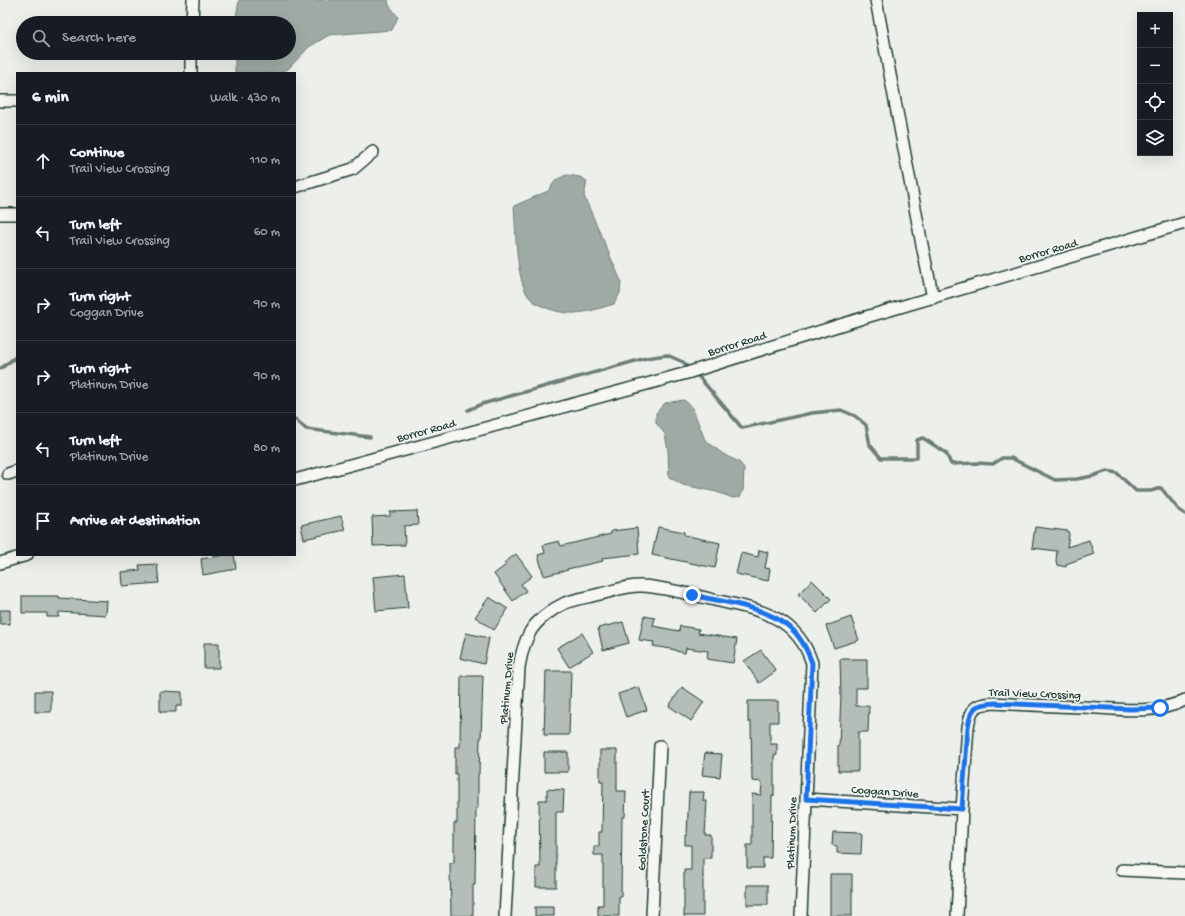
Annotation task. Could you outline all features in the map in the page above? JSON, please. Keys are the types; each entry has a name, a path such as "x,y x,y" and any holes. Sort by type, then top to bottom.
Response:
{"street":[{"path":"192,16 193,0"},
{"path":"876,0 920,237 933,298"},
{"path":"191,60 191,72"},
{"path":"0,101 16,101"},
{"path":"296,187 353,169 373,152"},
{"path":"0,214 16,214"},
{"name":"Borror Road","path":"296,480 692,371 858,320 1185,224"},
{"path":"0,563 24,556"},
{"name":"Platinum Drive","path":"505,916 519,667 522,651 530,632 547,614 565,603 628,587 641,586 692,595 748,608 774,617 788,625 805,646 812,663 801,916"},
{"name":"Trail View Crossing","path":"957,916 962,809 968,727 970,716 974,708 983,704 995,703 1131,709 1160,708 1184,702"},
{"name":"Goldstone Court","path":"652,916 660,746"},
{"name":"Coggan Drive","path":"806,799 962,809"},
{"path":"1122,870 1185,873"}],"shaded area":[{"path":"239,0 388,0 389,5 398,17 392,30 329,35 309,47 288,69 281,72 235,72 235,60 296,60 296,16 236,16"},
{"path":"566,175 580,177 587,181 584,196 621,281 620,293 614,304 580,313 555,311 535,303 526,293 522,283 517,256 514,206 548,191 556,180"},
{"path":"684,400 692,407 705,440 723,454 739,462 744,468 743,492 740,497 733,498 717,492 683,485 669,477 668,451 665,434 656,423 656,413 665,403"}],"building":[{"path":"417,511 418,525 404,526 405,545 373,546 372,517 390,516 390,512"},
{"path":"341,516 345,530 304,539 301,525"},
{"path":"658,527 684,532 684,535 720,543 715,568 652,555"},
{"path":"1035,527 1068,531 1069,535 1067,547 1089,540 1094,554 1066,564 1066,567 1057,565 1057,551 1032,548"},
{"path":"637,528 639,554 602,558 603,561 544,576 538,555 545,553 543,545 559,541 561,546 611,534 611,531"},
{"path":"759,550 768,552 765,568 770,569 768,581 736,574 741,553 758,557"},
{"path":"516,554 532,576 521,584 526,591 513,601 494,574 506,565 504,563"},
{"path":"219,556 234,556 236,569 203,575 201,559"},
{"path":"157,564 159,583 122,586 121,572 140,570 139,565"},
{"path":"405,574 408,608 376,611 373,577"},
{"path":"812,580 831,599 817,613 798,594"},
{"path":"22,596 59,596 59,598 107,601 106,615 59,612 59,617 47,617 47,613 22,613"},
{"path":"489,597 508,609 494,630 475,617"},
{"path":"0,610 10,610 10,624 0,624"},
{"path":"644,616 655,618 653,626 679,631 680,626 699,629 698,633 737,639 733,663 707,659 708,651 686,648 685,653 653,646 654,642 639,640"},
{"path":"851,617 859,640 834,648 826,626"},
{"path":"623,622 629,643 603,650 598,628"},
{"path":"466,633 489,638 484,664 460,658"},
{"path":"582,633 593,652 569,667 557,648"},
{"path":"204,643 219,643 219,668 204,668"},
{"path":"761,650 776,671 759,683 744,661"},
{"path":"840,659 867,659 867,688 856,688 856,706 869,706 868,732 858,732 858,771 838,771 841,694"},
{"path":"546,671 571,671 569,735 544,735"},
{"path":"461,676 483,676 481,739 478,774 478,808 476,808 473,916 451,916 450,863 454,863 454,823 457,823 457,774 455,774 455,747 460,747"},
{"path":"639,687 647,710 626,717 618,694"},
{"path":"682,687 704,702 691,721 669,706"},
{"path":"35,691 51,691 51,712 35,712"},
{"path":"160,691 182,692 182,706 176,706 176,712 160,712"},
{"path":"748,701 778,701 778,722 770,722 770,744 777,744 777,755 774,755 771,858 763,858 763,868 747,868 747,845 752,845 752,794 761,795 762,782 752,781 751,722 748,722"},
{"path":"600,750 617,750 617,791 626,791 625,817 622,817 621,896 619,896 619,916 598,916 598,905 603,905 603,855 594,855 594,846 599,846 599,832 602,832 603,781 600,781"},
{"path":"544,752 568,752 568,772 544,772"},
{"path":"705,753 722,754 720,777 702,775"},
{"path":"547,789 564,790 563,812 556,812 556,887 536,887 536,867 540,867 539,800 547,800"},
{"path":"689,792 704,792 703,801 707,801 705,835 711,835 711,858 703,858 703,916 684,916 684,870 691,870 691,845 685,845 685,835 687,835"},
{"path":"833,832 862,833 861,854 837,853 837,846 832,845"},
{"path":"830,874 852,874 852,916 830,916"},
{"path":"747,885 768,885 768,905 747,905"},
{"path":"535,907 554,907 554,916 535,916"}],"waterway":[{"path":"468,410 482,404 646,358 667,355 683,362 700,378 742,428 812,413 841,410 855,416 866,425 870,445 881,458 917,458 917,440 923,438 946,453 951,464 993,464 1002,458 1011,458 1055,480 1077,479 1093,476 1107,471 1117,473 1136,491 1151,491 1161,488 1179,510 1185,514"},
{"path":"0,369 16,357"},
{"path":"296,420 306,429 370,437"}],"route":[{"path":"692,595 760,611 774,617 788,625 805,646 812,663 806,799 962,809 968,727 970,716 974,708 983,704 995,703 1131,709 1160,708"}]}
